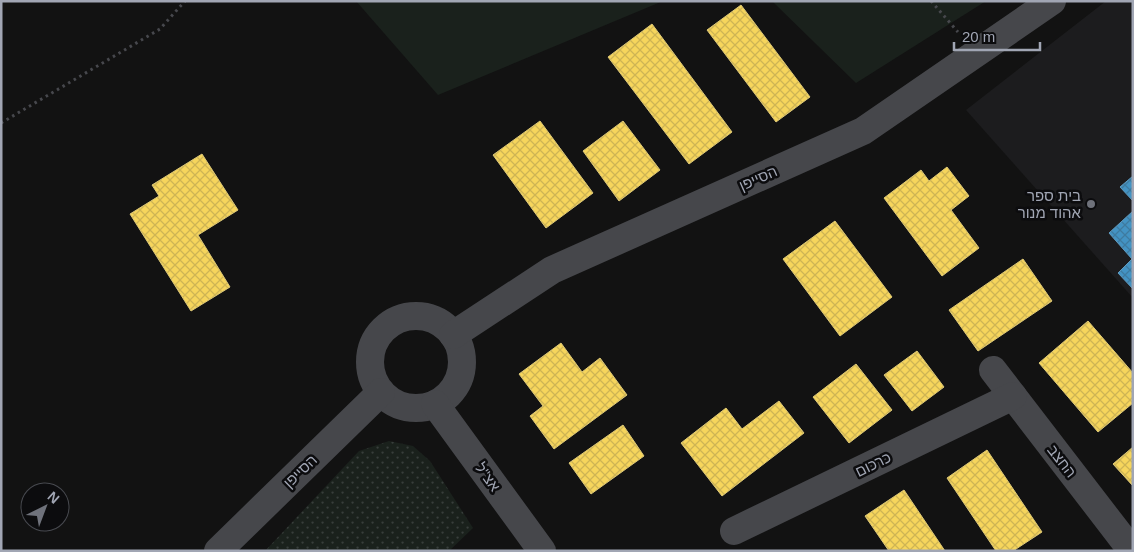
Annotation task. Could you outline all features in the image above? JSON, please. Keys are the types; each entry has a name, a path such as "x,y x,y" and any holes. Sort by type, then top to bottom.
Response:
{"street":[{"name":"הסייפן","path":"453,335 552,270 863,131 1052,1"},
{"path":"414,316 430,318 443,324 453,335 460,348 462,362 460,377 453,390 443,400 416,409 401,406 387,399 376,387 370,372 370,356 374,341 384,328 398,319 414,316"},
{"name":"החצב","path":"993,370 1132,551"},
{"name":"הסייפן","path":"218,551 381,392"},
{"name":"כרכום","path":"734,531 1013,396"},
{"name":"אצ\"ל","path":"435,404 542,551"}],"path":[{"path":"1,123 160,29 185,1"},
{"path":"931,1 976,53"}],"shaded area":[{"path":"356,1 663,1 438,95"},
{"path":"772,1 986,1 856,83"},
{"name":"בית ספר אהוד מנור","path":"1106,1 1133,1 1133,298 966,110"},
{"path":"389,441 413,446 430,461 473,528 449,551 265,551 359,451"}],"building: Homes":[{"path":"741,5 810,97 776,122 707,30"},
{"path":"652,24 732,132 689,164 608,57"},
{"path":"540,121 593,193 546,228 493,155"},
{"path":"623,121 660,170 619,201 583,151"},
{"path":"202,154 238,210 198,235 230,287 191,311 130,214 159,196 152,185"},
{"path":"947,167 969,196 951,210 979,248 942,276 884,198 921,170 929,181"},
{"path":"835,221 892,297 840,336 783,259"},
{"path":"1023,259 1052,301 978,351 949,310"},
{"path":"1088,321 1133,373 1133,403 1098,432 1039,363"},
{"path":"561,343 582,372 600,358 627,395 554,449 530,416 543,406 519,374"},
{"path":"917,351 944,387 912,411 884,375"},
{"path":"856,364 892,410 849,443 813,397"},
{"path":"779,401 804,433 722,496 681,443 726,408 742,429"},
{"path":"623,425 644,456 591,494 569,463"},
{"path":"1133,447 1133,486 1113,464"},
{"path":"987,450 1042,532 1013,551 996,551 947,478"},
{"path":"904,490 945,551 889,551 865,516"}],"building: Schools":[{"path":"1133,176 1133,201 1120,187"},
{"path":"1133,211 1133,289 1118,273 1132,259 1109,233"}],"place":[{"name":"בית ספר אהוד מנור","path":"1091,204"}]}
